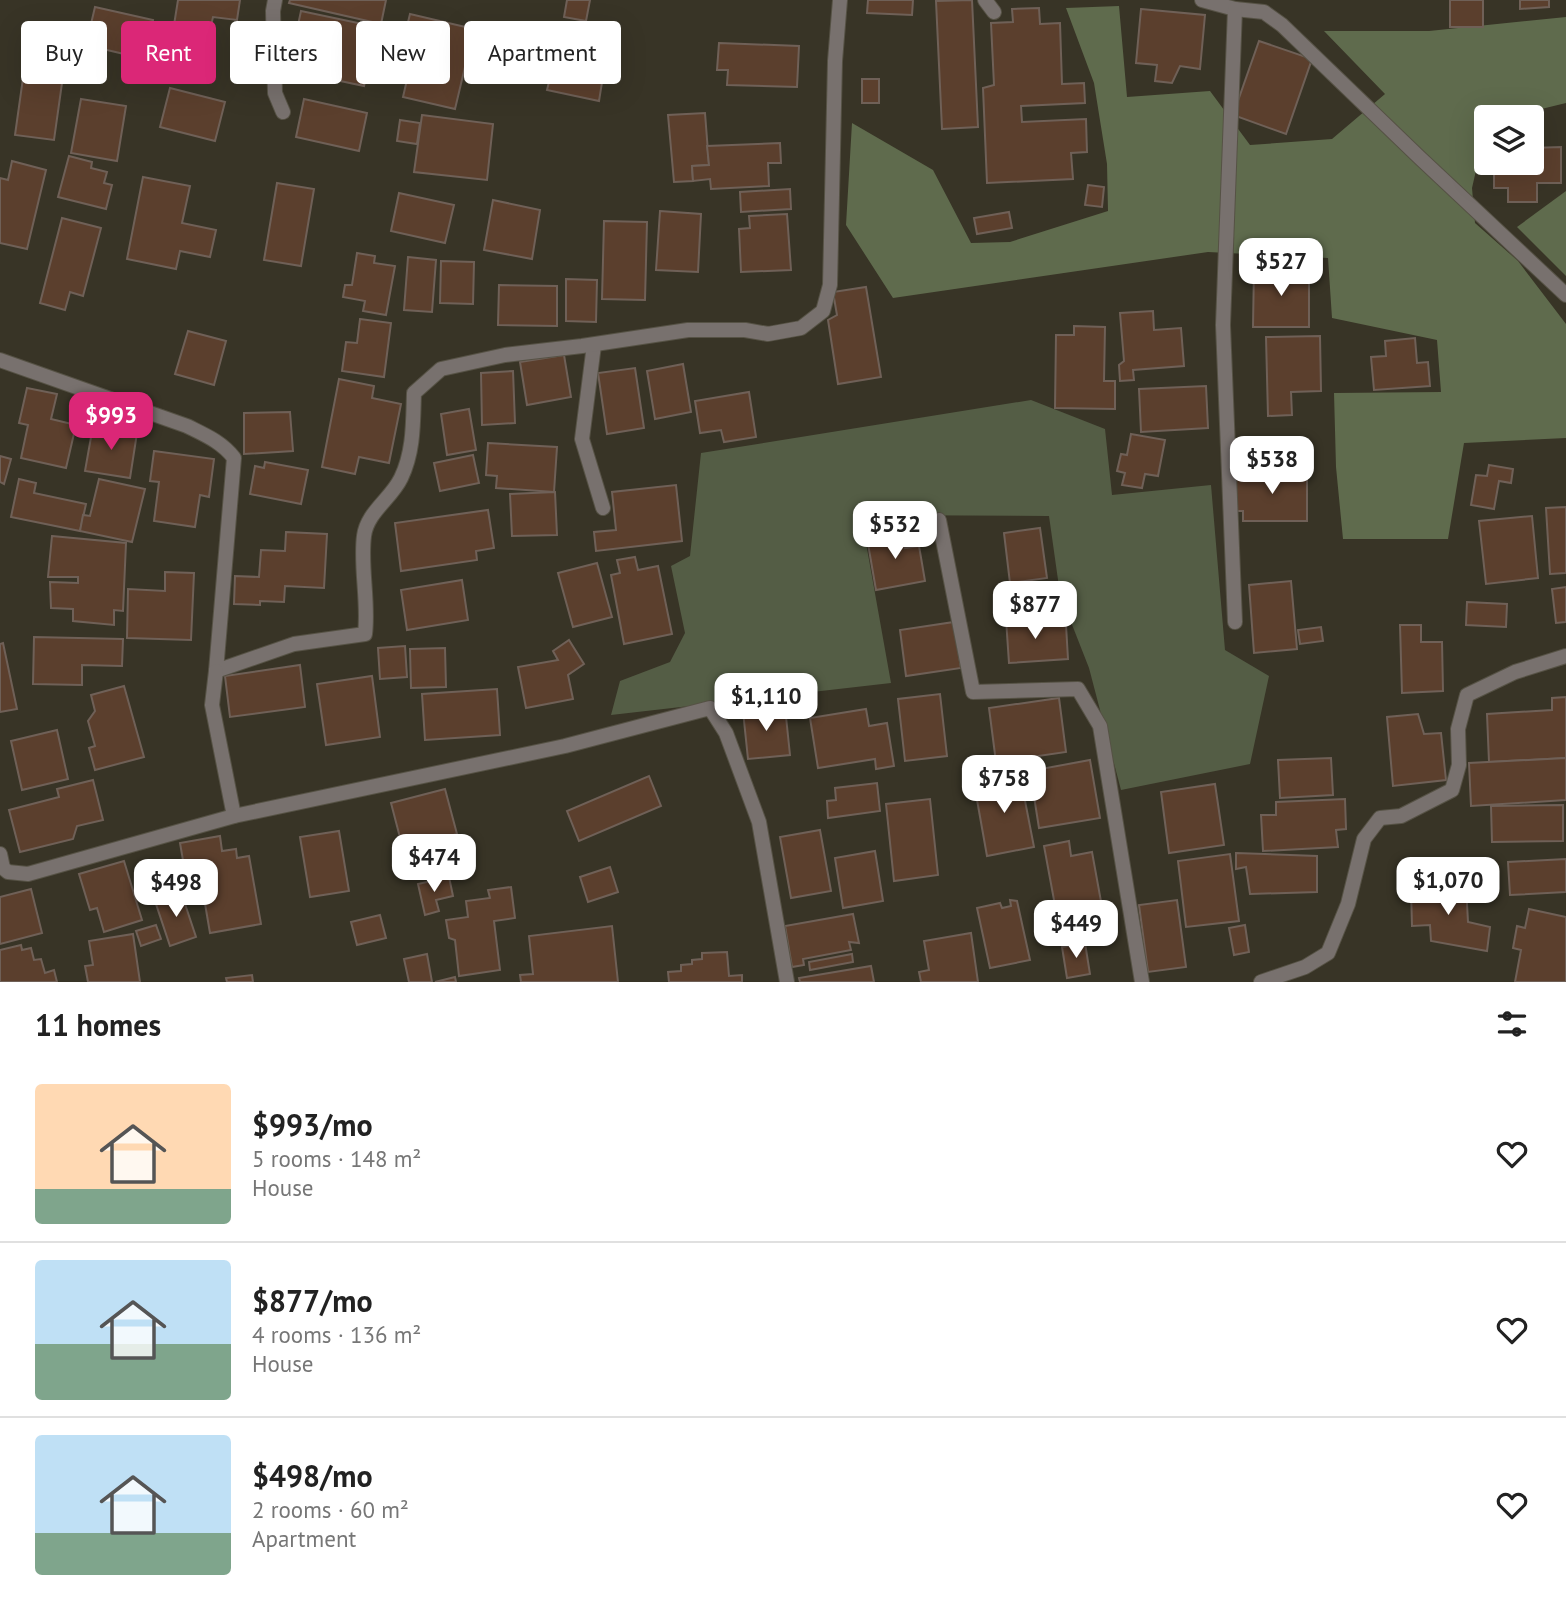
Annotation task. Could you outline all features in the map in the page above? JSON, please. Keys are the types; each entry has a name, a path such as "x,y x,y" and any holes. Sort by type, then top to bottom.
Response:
{"street":[{"path":"275,0 275,93 283,112"},
{"path":"216,671 294,644 365,634 367,617 364,535 374,511 393,491 402,476 412,444 414,393 440,369 505,355 594,345 688,330 745,330 768,334 801,328 823,311 830,285 835,61 840,0"},
{"path":"1202,0 1235,9 1264,12 1282,24 1566,295"},
{"path":"1235,9 1223,325 1235,622"},
{"path":"594,345 582,439 603,508"},
{"path":"0,359 187,426 215,440 228,449 234,458 212,705 234,816"},
{"path":"939,520 973,691 1078,689 1100,726 1142,982"},
{"path":"1261,982 1286,977 1328,953 1348,904 1364,839 1380,818 1401,816 1452,790 1459,765 1458,729 1467,695 1515,672 1566,656"},
{"path":"0,854 3,868 8,872 27,874 234,816 565,746 710,708 726,733 759,822 788,982"}],"green space":[{"path":"1119,6 1127,97 1210,91 1250,145 1332,139 1385,94 1324,31 1429,31 1566,17 1566,103 1544,108 1544,105 1474,105 1475,175 1472,188 1475,223 1518,261 1566,324 1566,438 1464,443 1448,539 1343,539 1336,467 1334,393 1441,392 1437,340 1332,318 1328,258 1208,252 893,298 846,225 852,123 933,170 971,243 1010,242 1108,211 1107,164 1094,83 1066,8"},
{"path":"1566,191 1566,276 1517,227"},
{"path":"1031,400 1105,429 1112,495 1211,485 1225,650 1269,676 1250,764 1121,790 1089,668 1060,594 1049,516 861,515 891,683 611,715 620,681 670,662 685,633 671,566 690,556 701,453"}],"building":[{"path":"178,0 240,0 237,20 213,17 212,21 175,21"},
{"path":"290,0 386,0 382,21 368,21 289,3"},
{"path":"567,0 590,0 586,21 564,17"},
{"path":"868,0 913,0 912,15 867,13"},
{"path":"972,0 978,127 942,129 936,1"},
{"path":"1450,0 1483,0 1483,27 1450,27"},
{"path":"1520,0 1549,0 1549,7 1520,9"},
{"path":"95,7 153,20 121,21 121,53 107,50 107,21 92,21"},
{"path":"1039,8 1040,24 1060,23 1062,84 1084,83 1085,103 1021,106 1022,122 1086,119 1087,152 1071,153 1073,179 987,183 983,88 994,85 991,23 1013,22 1012,9"},
{"path":"1141,9 1205,15 1200,69 1180,66 1172,83 1155,81 1157,65 1136,63"},
{"path":"301,11 356,23 356,84 364,86 342,81 342,21 299,21"},
{"path":"410,14 440,21 408,21"},
{"path":"450,23 464,27 464,71 455,109 403,97 406,84 450,84"},
{"path":"1259,41 1312,59 1286,134 1233,115"},
{"path":"719,43 799,46 797,87 727,85 728,70 717,70"},
{"path":"862,79 879,79 879,103 862,103"},
{"path":"22,84 62,84 54,140 15,135"},
{"path":"548,84 602,84 599,101 547,90"},
{"path":"170,88 225,102 215,141 160,127"},
{"path":"81,99 126,106 117,161 71,153"},
{"path":"304,99 367,113 359,151 296,137"},
{"path":"705,113 709,165 692,166 693,181 674,182 668,115"},
{"path":"422,115 493,124 487,180 414,172"},
{"path":"400,120 420,123 417,144 397,141"},
{"path":"780,143 781,163 768,163 769,186 711,189 710,179 693,181 692,166 709,165 707,146"},
{"path":"1561,147 1561,183 1537,183 1537,202 1508,202 1508,188 1494,188 1494,175 1544,175 1544,148"},
{"path":"69,156 92,162 91,168 107,172 104,183 112,185 106,209 58,197"},
{"path":"12,161 46,170 27,249 0,243 0,178 8,180"},
{"path":"143,177 190,186 182,223 216,230 210,257 180,251 176,269 127,259"},
{"path":"277,183 314,189 301,266 264,260"},
{"path":"1088,185 1104,187 1102,207 1085,205"},
{"path":"790,189 791,209 741,212 740,192"},
{"path":"399,193 454,205 445,243 391,231"},
{"path":"493,200 540,210 532,259 484,250"},
{"path":"660,211 701,214 698,272 656,270"},
{"path":"1009,212 1012,228 977,234 974,218"},
{"path":"787,214 791,270 741,272 739,229 750,228 749,216"},
{"path":"62,218 101,228 83,296 70,292 65,310 40,303"},
{"path":"604,221 647,222 645,300 602,299"},
{"path":"357,253 375,256 374,263 395,266 386,315 363,311 365,301 343,297 345,285 352,285"},
{"path":"408,257 436,260 432,312 404,310"},
{"path":"441,261 474,262 473,304 440,303"},
{"path":"1254,268 1309,268 1309,327 1253,327"},
{"path":"566,279 597,280 596,322 566,321"},
{"path":"499,285 557,286 557,326 498,325"},
{"path":"866,287 881,377 838,384 828,320 837,315 833,292"},
{"path":"1153,311 1154,330 1181,328 1184,366 1133,370 1134,380 1120,381 1119,365 1124,361 1120,313"},
{"path":"360,319 391,323 384,377 342,371 346,342 357,343"},
{"path":"1074,326 1105,327 1104,381 1115,381 1115,409 1055,408 1056,335 1074,335"},
{"path":"188,331 226,341 214,385 175,374"},
{"path":"1320,336 1321,391 1291,392 1292,415 1268,416 1266,337"},
{"path":"1415,338 1417,363 1428,362 1430,386 1374,390 1371,357 1386,356 1385,341"},
{"path":"564,355 571,397 527,405 520,362"},
{"path":"683,364 691,412 655,419 647,371"},
{"path":"635,368 644,428 607,434 598,373"},
{"path":"513,371 515,423 482,425 481,373"},
{"path":"339,379 374,386 372,398 401,404 389,463 359,457 355,474 322,467"},
{"path":"1206,386 1208,428 1141,432 1139,389"},
{"path":"27,388 57,394 51,419 76,425 66,468 21,458 28,425 19,423"},
{"path":"749,392 756,437 724,442 721,430 700,433 695,401"},
{"path":"469,409 476,450 447,455 441,414"},
{"path":"290,412 293,451 244,454 244,413"},
{"path":"93,426 137,433 130,478 85,471"},
{"path":"1131,434 1165,440 1158,476 1145,474 1142,488 1122,485 1125,473 1117,471 1121,454 1127,455"},
{"path":"488,443 557,447 554,492 496,488 497,476 486,475"},
{"path":"154,451 214,459 209,497 200,495 195,527 154,521 159,482 150,481"},
{"path":"473,455 479,483 440,491 434,463"},
{"path":"0,456 11,459 4,484 0,482"},
{"path":"265,462 308,470 301,504 250,494 255,466 264,468"},
{"path":"1489,465 1513,469 1511,483 1499,481 1494,509 1471,505 1476,475 1487,476"},
{"path":"1307,472 1307,521 1243,521 1243,511 1235,511 1234,473"},
{"path":"19,479 36,483 34,493 86,504 80,531 11,517"},
{"path":"99,479 145,489 132,542 80,531 83,515 90,516"},
{"path":"676,485 682,541 596,551 594,532 616,530 612,492"},
{"path":"555,492 557,535 512,536 510,494"},
{"path":"1566,507 1566,573 1550,574 1546,508"},
{"path":"488,510 494,548 476,551 477,560 401,571 395,523"},
{"path":"1532,516 1538,578 1486,584 1479,521"},
{"path":"1040,528 1047,578 1010,583 1004,533"},
{"path":"902,531 905,548 919,546 925,581 876,590 867,538"},
{"path":"286,532 327,534 324,588 285,586 284,602 234,604 235,576 259,577 261,550 285,551"},
{"path":"52,536 126,543 123,611 114,610 114,625 73,621 73,609 51,608 50,582 78,583 78,577 48,577"},
{"path":"635,557 638,570 658,566 672,634 624,644 611,575 620,573 617,560"},
{"path":"597,563 612,617 573,627 558,573"},
{"path":"165,572 194,573 191,640 127,638 128,589 165,591"},
{"path":"462,580 468,620 407,630 401,590"},
{"path":"1291,581 1297,649 1254,653 1249,585"},
{"path":"1566,587 1566,622 1556,623 1552,589"},
{"path":"1467,602 1507,604 1506,627 1466,625"},
{"path":"1033,617 1034,627 1066,625 1068,659 1009,663 1006,619"},
{"path":"954,622 961,668 906,676 900,630"},
{"path":"1400,625 1421,625 1421,642 1442,642 1443,691 1402,693"},
{"path":"1321,627 1323,641 1300,644 1298,630"},
{"path":"34,637 123,639 122,666 82,665 82,685 33,684"},
{"path":"569,640 584,664 568,675 573,699 526,708 518,667 558,660 553,651"},
{"path":"3,643 17,709 0,712 0,644"},
{"path":"405,646 407,677 380,679 378,648"},
{"path":"445,648 446,687 411,688 410,649"},
{"path":"300,665 305,707 230,717 225,676"},
{"path":"372,676 380,737 326,745 317,684"},
{"path":"124,686 144,757 95,770 89,748 95,746 88,721 95,711 91,695"},
{"path":"497,689 500,735 425,740 422,694"},
{"path":"940,694 947,756 905,761 898,699"},
{"path":"1566,697 1566,758 1489,762 1487,714 1552,710 1552,698"},
{"path":"1059,698 1066,752 996,762 989,708"},
{"path":"785,707 790,755 748,759 743,711"},
{"path":"866,709 869,726 887,723 894,766 876,769 875,759 818,768 810,718"},
{"path":"1418,714 1424,734 1441,733 1446,780 1393,786 1387,717"},
{"path":"57,730 68,779 22,790 11,741"},
{"path":"1331,758 1333,795 1280,798 1278,760"},
{"path":"1566,758 1566,800 1471,806 1469,763"},
{"path":"1090,760 1100,818 1039,828 1030,771"},
{"path":"1020,775 1034,847 987,856 974,783"},
{"path":"649,776 661,806 579,841 567,811"},
{"path":"93,780 103,820 77,826 73,839 20,852 9,810 59,797 57,789"},
{"path":"877,783 880,811 828,818 827,801 836,800 835,788"},
{"path":"1215,784 1224,845 1169,853 1161,792"},
{"path":"445,789 457,834 403,849 391,803"},
{"path":"930,799 938,875 894,881 886,804"},
{"path":"1345,799 1346,829 1336,830 1338,847 1263,851 1261,815 1276,815 1276,802"},
{"path":"1563,805 1563,841 1492,842 1491,806"},
{"path":"820,830 831,891 791,898 780,837"},
{"path":"339,831 349,891 310,897 300,837"},
{"path":"220,836 222,851 236,849 237,858 249,856 261,924 210,933 202,886 188,889 180,843"},
{"path":"1069,841 1071,856 1092,852 1104,918 1059,927 1044,846"},
{"path":"875,851 883,901 843,908 835,858"},
{"path":"1236,853 1317,856 1317,892 1250,894 1246,867 1236,869"},
{"path":"1230,854 1239,921 1186,927 1178,861"},
{"path":"1566,859 1566,892 1510,895 1508,862"},
{"path":"124,861 142,920 104,932 97,908 90,910 79,874"},
{"path":"610,867 618,892 588,902 580,877"},
{"path":"449,877 453,896 436,900 439,911 425,915 418,884"},
{"path":"1466,885 1468,922 1490,927 1487,951 1431,941 1430,925 1412,926 1411,889"},
{"path":"511,887 515,918 494,921 500,970 459,976 455,940 449,938 446,920 468,917 466,901 490,898 488,890"},
{"path":"31,889 42,933 0,944 0,897"},
{"path":"181,892 196,937 170,946 155,901"},
{"path":"1010,900 1017,901 1030,960 990,968 977,908 1000,903 1002,908 1011,906"},
{"path":"1177,900 1186,967 1148,972 1139,905"},
{"path":"1529,909 1566,917 1566,982 1515,982 1521,950 1513,948 1517,926 1525,928"},
{"path":"853,914 859,943 849,942 851,950 803,959 804,965 792,967 785,926"},
{"path":"380,915 386,938 357,945 351,922"},
{"path":"156,925 161,939 141,946 136,931"},
{"path":"1245,925 1249,952 1234,955 1229,928"},
{"path":"612,926 618,982 521,982 520,975 533,974 529,936"},
{"path":"971,933 978,982 921,982 919,972 929,970 924,941"},
{"path":"133,934 140,982 88,982 85,966 93,965 89,941"},
{"path":"1085,943 1090,974 1067,978 1062,947"},
{"path":"21,945 22,950 31,948 34,960 41,959 45,973 54,970 57,982 0,982 0,950"},
{"path":"727,952 729,976 742,975 742,982 669,982 668,972 681,971 681,965 702,959 702,953"},
{"path":"427,954 432,982 409,982 404,959"},
{"path":"852,954 853,962 810,970 809,962"},
{"path":"871,966 874,982 800,982 799,978"},
{"path":"252,975 253,982 227,982 226,978"},
{"path":"455,977 456,982 435,982"}]}
